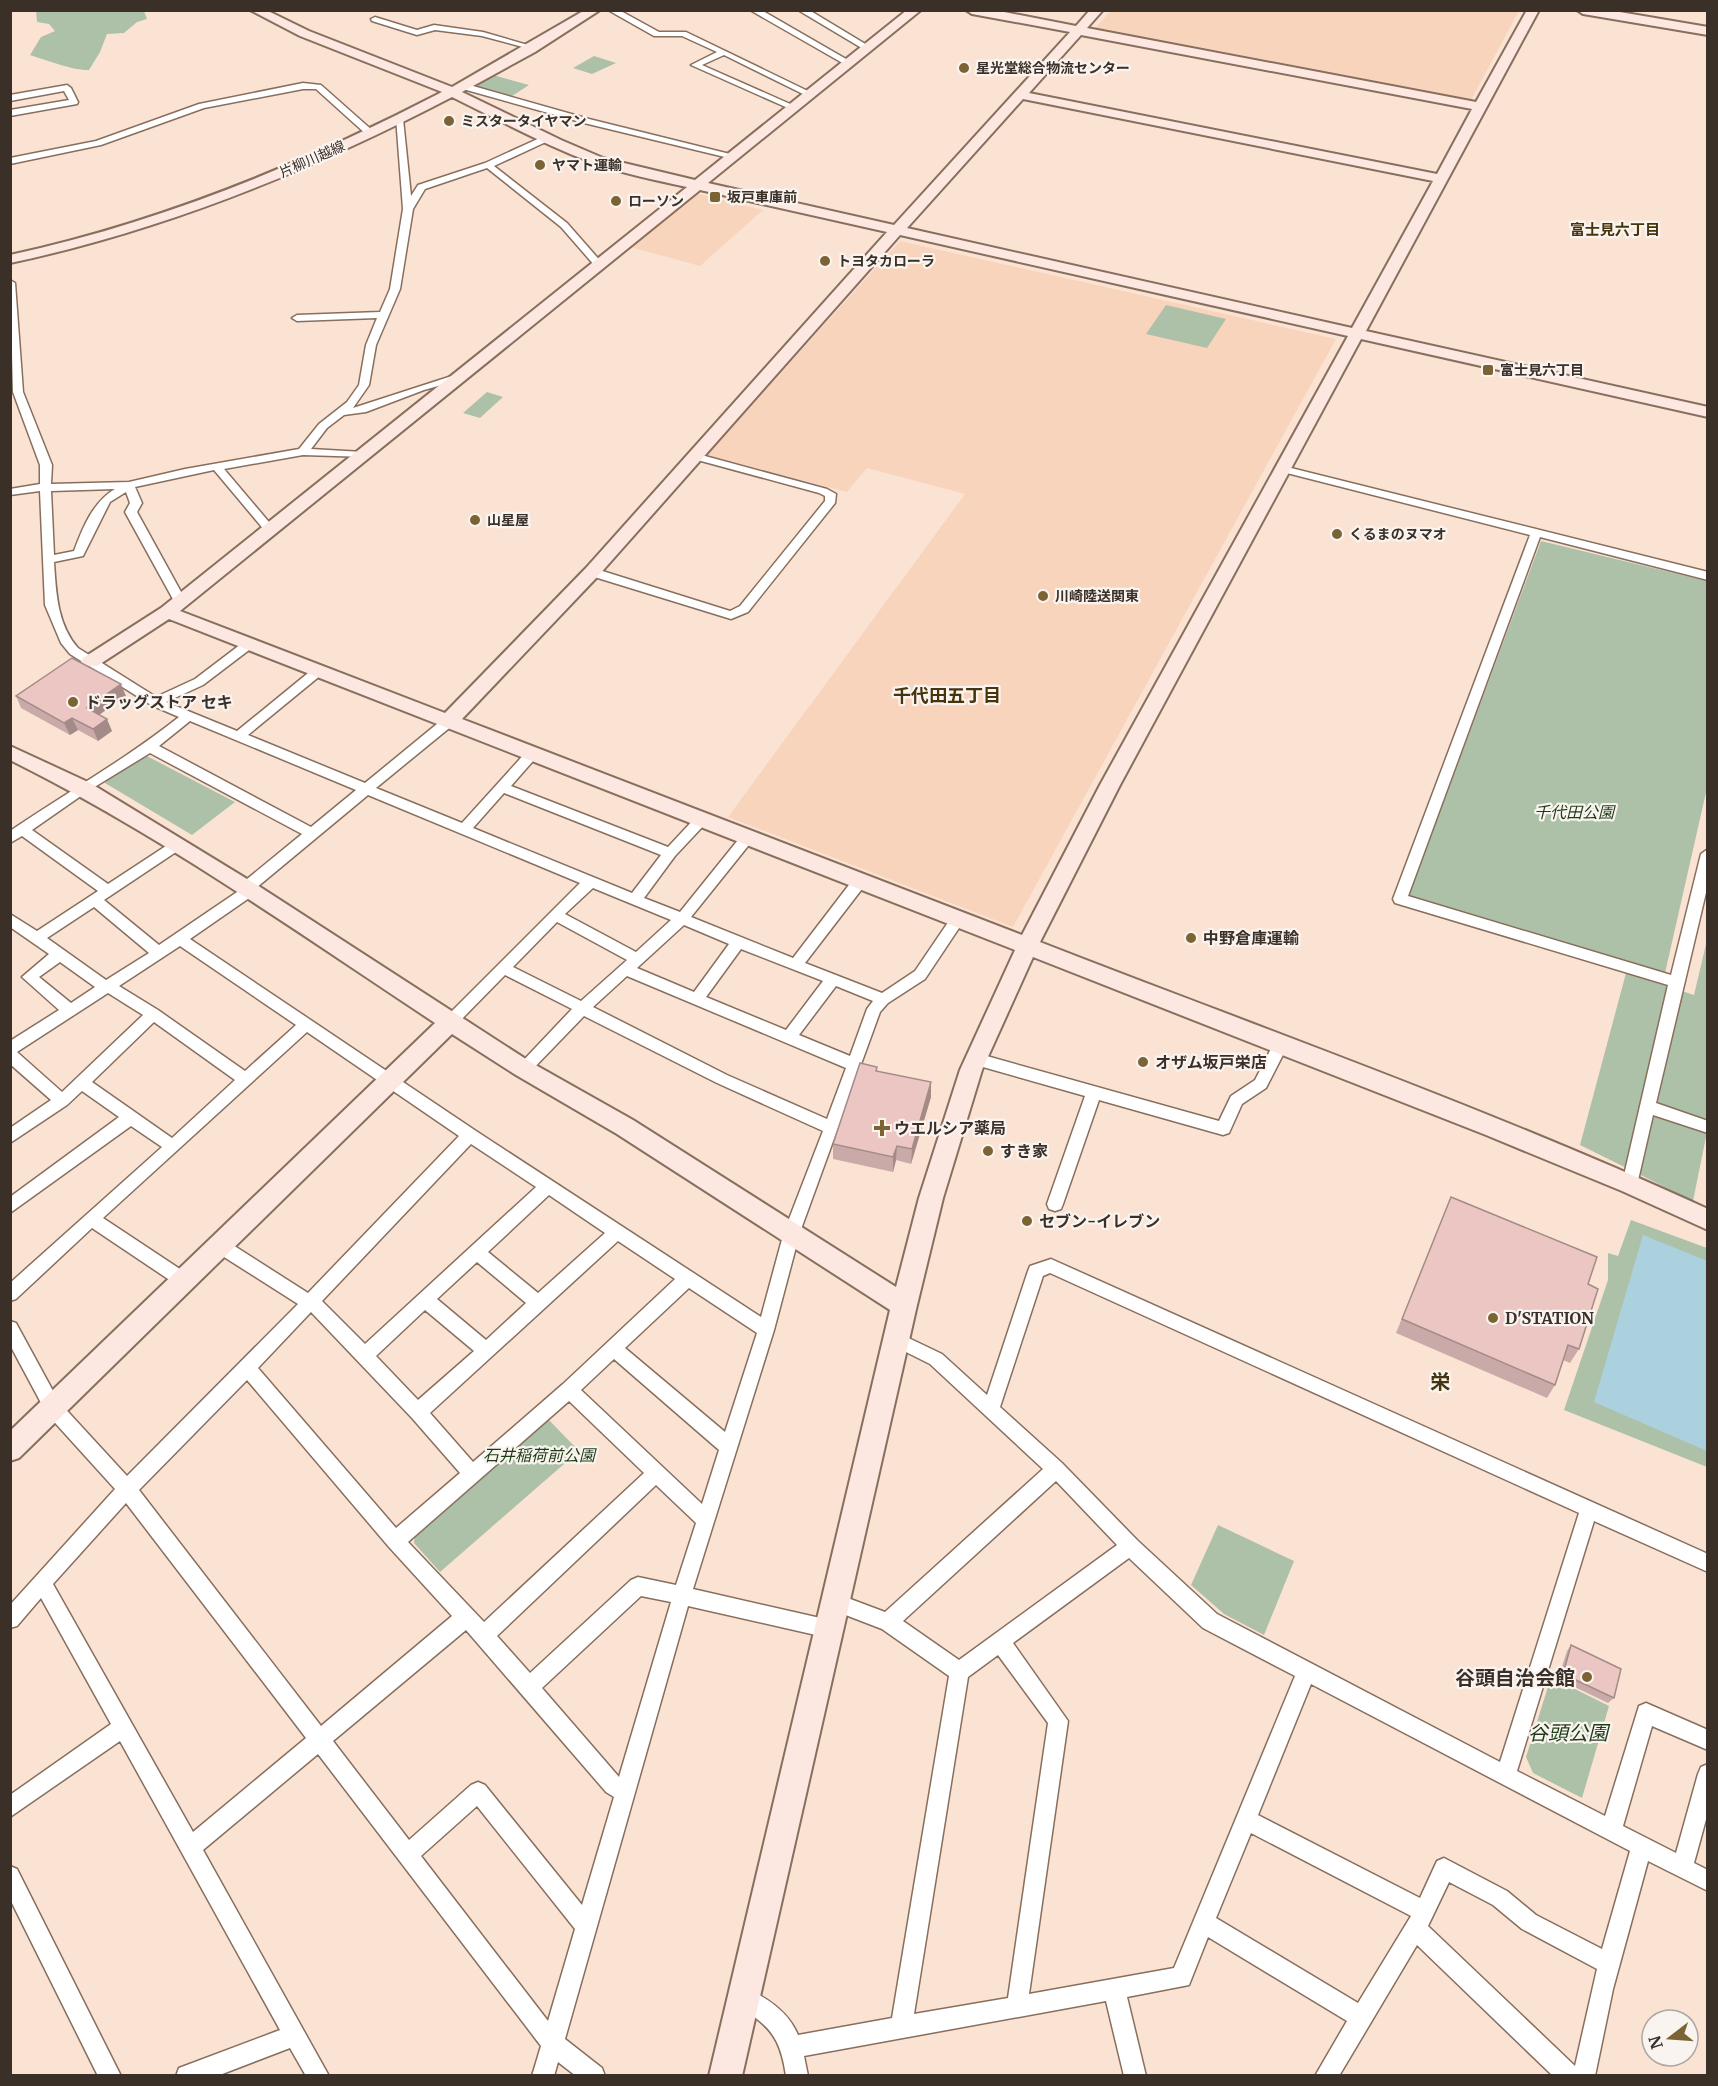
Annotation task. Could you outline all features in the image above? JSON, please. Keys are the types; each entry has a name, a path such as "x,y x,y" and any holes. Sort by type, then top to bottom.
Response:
{"street":[{"path":"256,10 315,39 460,90 733,156"},
{"path":"612,10 657,34 683,34 810,94"},
{"path":"754,10 849,63"},
{"path":"802,10 868,48"},
{"path":"90,662 113,649 174,606 915,10"},
{"path":"972,10 1480,107"},
{"path":"10,1048 159,953 248,889 311,833 447,722 592,572 896,231 1098,10"},
{"path":"725,2076 837,1603 898,1340 904,1305 931,1198 976,1059 1027,947 1116,774 1533,10"},
{"path":"1583,10 1707,31"},
{"name":"片柳川越線","path":"10,259 98,239 203,206 370,133 460,90 593,11"},
{"path":"375,19 417,33 434,27 483,34 534,48"},
{"path":"724,52 695,65 793,107"},
{"path":"10,162 98,143 202,106 303,86 318,87 370,133"},
{"path":"10,98 67,88 74,102 10,113"},
{"path":"460,90 545,139 621,168 1707,412"},
{"path":"1022,95 1442,179"},
{"path":"303,452 323,426 351,404 364,385 371,345 395,289 408,209 399,119"},
{"path":"408,209 421,188 488,165 545,139"},
{"path":"488,165 564,225 598,264"},
{"path":"10,283 18,392 46,465 45,488 51,605 67,644 90,662 155,702 367,788 463,830 883,999"},
{"path":"297,318 384,315"},
{"path":"341,412 362,410 420,388 462,376"},
{"path":"10,492 45,488 129,485 303,452 363,455"},
{"path":"592,572 731,615 738,614 831,501 830,494 823,491 694,456"},
{"path":"217,467 270,530"},
{"path":"1283,469 1707,576"},
{"path":"49,560 79,553 86,534 105,500 129,485"},
{"path":"129,485 136,503 130,513 174,606 249,645 533,753 1494,1128 1630,1184 1707,1220"},
{"path":"1536,533 1400,899 1676,981"},
{"path":"155,702 199,682 249,645"},
{"path":"238,736 317,672"},
{"path":"10,838 83,788 150,747 189,715"},
{"path":"150,747 311,833"},
{"path":"10,752 83,788 177,845 524,1069 625,1126 904,1305"},
{"path":"463,830 533,753"},
{"path":"501,787 670,854"},
{"path":"635,898 700,820"},
{"path":"23,830 108,891"},
{"path":"524,1069 582,1008 682,919 747,838"},
{"path":"37,938 177,845"},
{"path":"1630,1184 1707,854"},
{"path":"796,964 860,880"},
{"path":"10,1449 450,1022 591,881"},
{"path":"95,900 159,953"},
{"path":"555,915 631,964 697,998 855,1065"},
{"path":"10,919 107,987 153,1014 245,1079"},
{"path":"543,2076 682,1595 766,1330 792,1232 874,1009 883,999 920,975 958,920"},
{"path":"179,938 389,1081 766,1330"},
{"path":"697,998 738,942"},
{"path":"60,954 29,977 71,1011"},
{"path":"503,968 722,1079 832,1128"},
{"path":"788,1038 833,979"},
{"path":"10,1137 62,1101 153,1014"},
{"path":"10,1294 306,1024"},
{"path":"976,1059 1223,1129 1236,1100 1261,1084 1280,1045"},
{"path":"10,1055 62,1101"},
{"path":"81,1082 173,1147"},
{"path":"1055,1204 1094,1093"},
{"path":"1647,1107 1707,1127"},
{"path":"10,1206 130,1118"},
{"path":"10,1619 127,1489 247,1368 470,1135"},
{"path":"365,1355 548,1186"},
{"path":"91,1219 183,1280"},
{"path":"418,1412 618,1231"},
{"path":"219,1245 320,1308 418,1412 472,1474"},
{"path":"477,1252 537,1302"},
{"path":"991,1409 1036,1271 1051,1266 1707,1563"},
{"path":"395,1541 569,1390 688,1278"},
{"path":"424,1299 485,1350"},
{"path":"10,1328 53,1408 127,1489 552,2043 594,2076"},
{"path":"898,1340 936,1359 1056,1470 1130,1546 1210,1621 1305,1673 1707,1881"},
{"path":"613,1348 729,1447"},
{"path":"247,1368 395,1541 484,1635 613,1785 626,1793"},
{"path":"569,1390 706,1520"},
{"path":"888,1622 1056,1470"},
{"path":"484,1635 656,1473"},
{"path":"1506,1775 1589,1509"},
{"path":"901,2027 959,1672 1130,1546"},
{"path":"43,1584 318,2076"},
{"path":"528,1688 638,1586 829,1629"},
{"path":"837,1603 888,1622 959,1672"},
{"path":"191,1847 466,1617"},
{"path":"1000,1641 1058,1721 1017,2006"},
{"path":"793,2047 1181,1977 1247,1820 1305,1673"},
{"path":"1611,1832 1646,1713 1707,1740"},
{"path":"10,1807 123,1727"},
{"path":"1682,1868 1707,1774"},
{"path":"407,1855 478,1792 585,1925"},
{"path":"1247,1820 1420,1920 1569,2076"},
{"path":"1584,2076 1608,1963 1641,1848"},
{"path":"1326,2076 1420,1920 1444,1868 1500,1898 1529,1922 1608,1963"},
{"path":"10,1876 110,2076"},
{"path":"1204,1923 1360,2017"},
{"path":"1113,1989 1135,2076"},
{"path":"743,1998 768,2012 790,2037 797,2076"},
{"path":"188,2076 296,2035"}],"shaded area":[{"path":"1111,10 1519,11 1471,100 1094,30"},
{"path":"695,193 763,210 700,266 630,247"},
{"path":"900,241 1336,339 1013,927 728,817 965,494 867,468 847,492 706,455"}],"green space":[{"path":"36,11 144,11 147,19 137,22 124,33 107,34 89,70 68,67 30,55 41,37 55,31 49,24 37,22"},
{"path":"594,56 616,63 592,74 573,68"},
{"path":"493,75 529,85 509,98 474,87"},
{"path":"1166,305 1226,319 1207,348 1146,334"},
{"path":"487,392 503,397 480,418 463,413"},
{"name":"千代田公園","path":"1541,541 1707,581 1707,788 1665,973 1408,897"},
{"path":"143,754 235,802 192,835 105,783"},
{"path":"1707,940 1707,1132 1693,1201 1580,1145 1626,973 1694,995"},
{"path":"1631,1220 1707,1248 1707,1467 1564,1410 1608,1280 1608,1253 1618,1256"},
{"name":"石井稲荷前公園","path":"547,1418 579,1451 440,1572 414,1543 415,1534"},
{"path":"1218,1525 1294,1561 1264,1635 1224,1614 1191,1585"},
{"name":"谷頭公園","path":"1551,1677 1609,1706 1582,1798 1533,1773 1526,1757"}],"water":[{"path":"1643,1235 1707,1261 1707,1451 1594,1402"}],"building":[{"name":"ドラッグストア セキ","path":"72,658 121,684 87,708 107,719 93,729 72,718 64,723 16,696"},
{"name":"ウエルシア薬局","path":"860,1063 877,1067 876,1071 931,1082 912,1149 897,1146 893,1157 833,1144"},
{"name":"D'STATION","path":"1451,1197 1597,1257 1588,1284 1598,1289 1579,1349 1568,1345 1555,1385 1402,1319"},
{"name":"谷頭自治会館","path":"1571,1645 1621,1669 1614,1698 1563,1674"}],"place":[{"name":"星光堂総合物流センター","path":"964,68"},
{"name":"ミスタータイヤマン","path":"449,121"},
{"name":"ヤマト運輸","path":"540,165"},
{"name":"坂戸車庫前","path":"715,197"},
{"name":"ローソン","path":"616,201"},
{"name":"トヨタカローラ","path":"825,261"},
{"name":"富士見六丁目","path":"1488,370"},
{"name":"山星屋","path":"475,520"},
{"name":"くるまのヌマオ","path":"1337,534"},
{"name":"川崎陸送関東","path":"1043,596"},
{"name":"ドラッグストア セキ","path":"73,702"},
{"name":"中野倉庫運輸","path":"1191,938"},
{"name":"オザム坂戸栄店","path":"1143,1062"},
{"name":"ウエルシア薬局","path":"882,1128"},
{"name":"すき家","path":"988,1151"},
{"name":"セブン-イレブン","path":"1027,1221"},
{"name":"D'STATION","path":"1493,1318"},
{"name":"谷頭自治会館","path":"1587,1677"}],"district":[{"name":"富士見六丁目","path":"1615,229"},
{"name":"千代田五丁目","path":"947,695"},
{"name":"栄","path":"1440,1381"}]}
